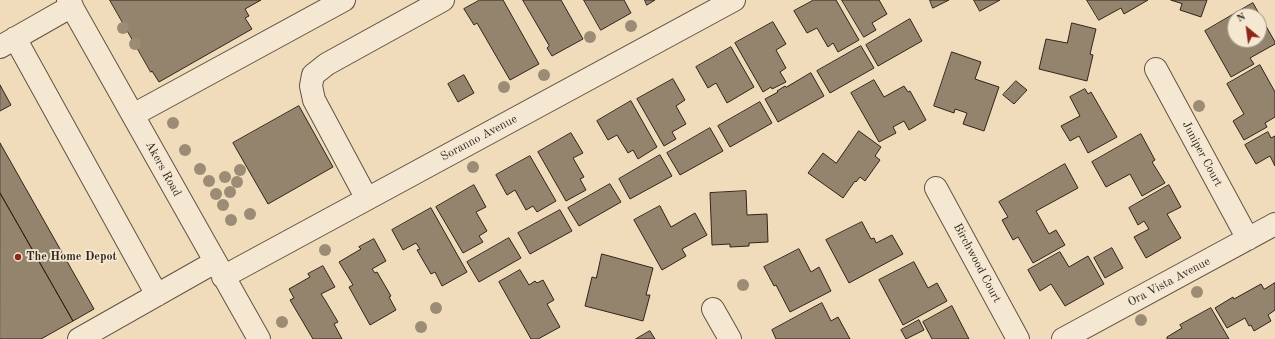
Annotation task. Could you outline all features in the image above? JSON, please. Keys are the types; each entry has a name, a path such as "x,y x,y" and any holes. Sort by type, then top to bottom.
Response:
{"street":[{"path":"133,116 344,0"},
{"path":"367,199 314,100 311,86 313,75 327,64 443,0"},
{"name":"Soranno Avenue","path":"79,339 157,295 219,269 367,199 734,0"},
{"path":"70,3 7,42 157,295"},
{"name":"Akers Road","path":"70,3 259,339"},
{"name":"Juniper Court","path":"1156,69 1248,239"},
{"name":"Birchwood Court","path":"936,188 1018,339"},
{"name":"Ora Vista Avenue","path":"1063,339 1275,224"},
{"path":"713,309 730,339"}],"building":[{"path":"110,0 261,0 245,9 249,16 245,18 252,29 159,82 152,71 151,72"},
{"path":"480,0 503,0 539,64 510,80 477,23 474,25 464,9"},
{"path":"523,0 561,0 583,39 552,56 547,48 549,46"},
{"path":"584,0 624,0 631,13 601,30"},
{"path":"645,0 655,0 647,5"},
{"path":"814,0 836,0 859,40 838,52 833,43 828,47 817,28 807,33 794,11"},
{"path":"842,0 879,0 887,14 872,23 876,30 864,37"},
{"path":"930,0 949,0 933,8"},
{"path":"974,0 1000,0 980,11"},
{"path":"1087,0 1148,0 1124,14 1121,8 1099,20"},
{"path":"1171,0 1207,0 1201,17 1180,10 1182,4"},
{"path":"1253,3 1256,8 1244,8"},
{"path":"1227,18 1227,48 1267,48 1267,28 1275,44 1250,58 1254,64 1231,77 1205,31"},
{"path":"910,19 922,41 878,66 866,45"},
{"path":"773,22 786,44 776,50 786,68 780,72 786,82 772,89 771,87 763,92 735,43"},
{"path":"1072,23 1096,29 1090,54 1093,55 1087,81 1039,69 1046,39 1067,43"},
{"path":"861,46 874,68 830,93 817,71"},
{"path":"731,47 754,87 727,103 716,83 708,88 696,67"},
{"path":"952,52 981,62 975,79 999,87 984,131 963,124 967,113 955,109 954,113 934,106"},
{"path":"1260,65 1275,92 1275,117 1265,123 1267,127 1244,140 1233,121 1244,114 1227,84"},
{"path":"811,73 824,96 778,122 765,99 778,92 777,91 785,86 786,87"},
{"path":"464,75 474,93 458,102 448,84"},
{"path":"673,79 685,100 676,106 686,124 672,132 676,139 664,146 637,99"},
{"path":"874,80 884,97 904,86 908,92 910,91 926,120 909,130 904,121 893,127 896,133 879,142 851,93"},
{"path":"1016,81 1027,90 1014,104 1003,95"},
{"path":"0,85 11,105 0,111"},
{"path":"1085,89 1088,94 1091,92 1117,137 1088,153 1079,136 1070,141 1061,126 1080,116 1070,97"},
{"path":"631,101 657,147 638,159 633,150 628,153 617,135 608,140 597,121"},
{"path":"760,102 772,123 730,147 718,126"},
{"path":"299,106 333,167 268,204 233,143"},
{"path":"710,128 723,151 680,175 667,153"},
{"path":"859,131 881,147 875,156 880,160 865,181 860,177 856,182 855,181 843,198 808,173 823,153 836,163"},
{"path":"1268,132 1271,138 1275,136 1275,166 1270,156 1256,164 1245,145"},
{"path":"571,133 583,153 573,158 584,177 580,179 586,190 566,201 538,152"},
{"path":"1141,134 1155,160 1152,162 1165,183 1142,196 1130,174 1106,187 1092,162"},
{"path":"0,143 94,309 73,321 0,193"},
{"path":"660,155 672,176 630,199 619,179"},
{"path":"530,156 556,201 537,212 533,206 526,210 515,190 507,195 496,175"},
{"path":"1065,164 1078,188 1036,211 1049,234 1056,230 1065,245 1033,263 1018,237 1013,240 1002,220 1008,217 999,202"},
{"path":"610,184 621,202 579,226 568,208"},
{"path":"474,185 486,207 476,212 487,231 479,236 483,242 463,253 436,207"},
{"path":"1169,185 1181,207 1167,214 1181,238 1146,258 1134,237 1149,229 1144,221 1138,225 1129,208"},
{"path":"746,191 747,215 767,214 768,242 749,243 749,246 730,247 730,244 712,245 710,193"},
{"name":"The Home Depot","path":"0,193 73,321 41,339 0,339"},
{"path":"660,206 671,227 695,213 707,235 682,249 686,256 662,270 634,220"},
{"path":"431,208 467,272 442,286 435,272 431,274 417,250 420,249 416,243 403,250 392,230"},
{"path":"560,210 572,231 530,254 518,233"},
{"path":"862,222 871,239 874,238 876,243 892,235 903,254 849,283 826,240"},
{"path":"509,238 521,258 479,282 467,262"},
{"path":"374,239 386,261 372,269 375,273 377,272 391,296 389,297 396,310 370,325 349,287 353,285 339,262 361,249 359,247"},
{"path":"1112,248 1123,268 1105,278 1094,258"},
{"path":"799,249 811,272 819,267 831,291 790,312 776,285 774,286 764,267"},
{"path":"1060,252 1069,267 1088,256 1104,284 1065,306 1051,284 1040,291 1028,270"},
{"path":"602,254 653,268 646,295 650,295 643,321 585,306 592,277 596,278"},
{"path":"914,262 928,288 937,283 947,301 903,325 879,280"},
{"path":"323,266 335,287 321,294 338,322 334,324 342,339 313,339 290,300 294,298 289,289 310,277 308,274"},
{"path":"520,270 529,285 535,281 537,283 543,280 554,300 547,304 560,327 538,339 531,339 499,282"},
{"path":"1275,283 1275,310 1268,315 1271,321 1254,331 1251,325 1249,326 1245,318 1227,328 1215,308 1233,297 1234,299 1261,284 1264,289"},
{"path":"822,303 831,321 838,317 850,339 776,339 772,330"},
{"path":"952,306 969,339 932,339 923,322"},
{"path":"1211,308 1229,339 1167,339 1167,337 1182,328 1180,325"},
{"path":"919,320 924,330 906,339 901,330"},
{"path":"650,331 655,339 636,339"}],"place":[{"name":"The Home Depot","path":"18,257"}]}
